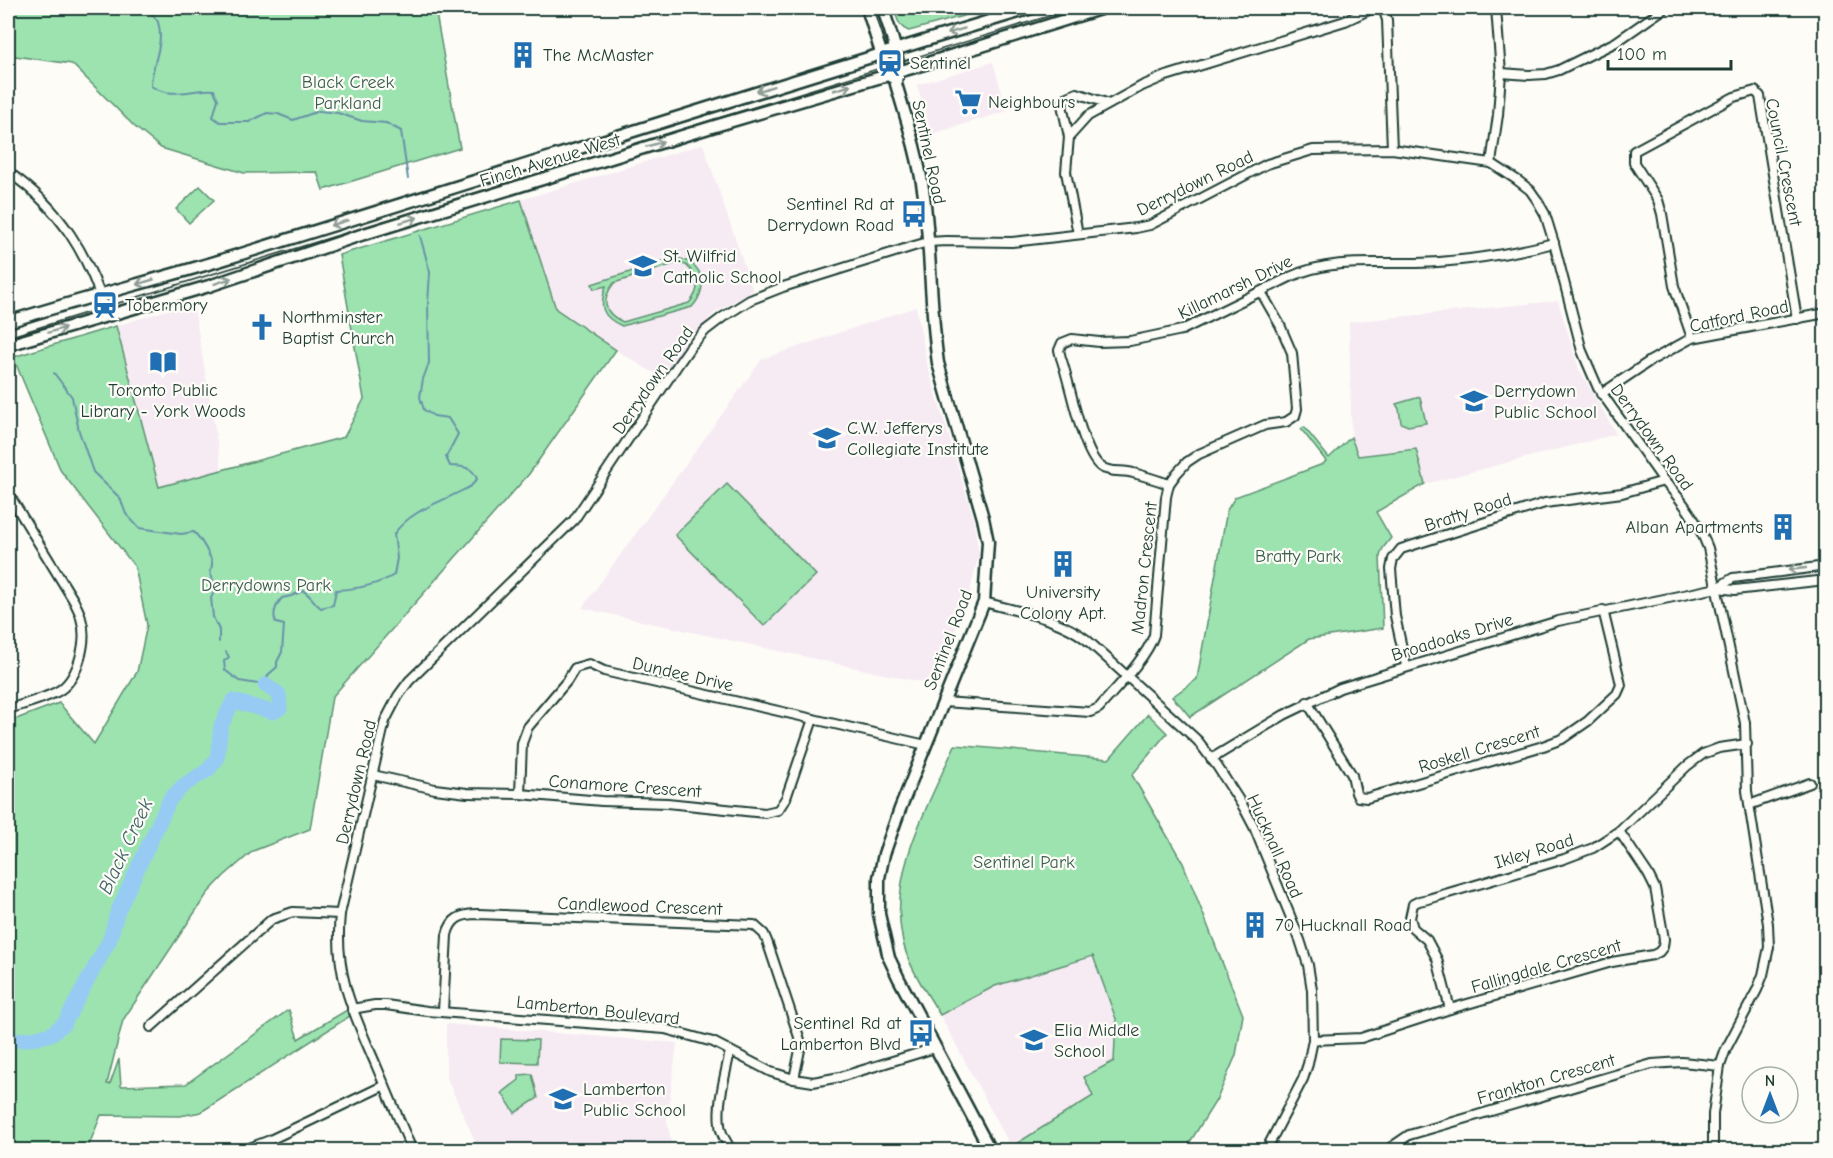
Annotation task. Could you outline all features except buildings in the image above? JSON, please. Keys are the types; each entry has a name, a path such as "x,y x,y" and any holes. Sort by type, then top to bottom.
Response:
{"main road":[{"name":"Sentinel Road","path":"867,8 881,53 894,75 920,172 928,242 934,337 939,367 988,542 984,602 884,855 879,878 878,904 889,958 990,1150"},
{"name":"Sentinel Road","path":"883,8 895,49 894,75"},
{"name":"Finch Avenue West","path":"8,322 221,260 881,53 1032,8"},
{"name":"Finch Avenue West","path":"8,345 201,289 364,234 706,129 894,75 1103,8"}],"street":[{"path":"1069,137 1088,116 1142,86 1171,74 1345,21 1373,8"},
{"path":"1380,8 1384,11 1387,20 1392,149"},
{"path":"1491,163 1501,73 1496,8"},
{"path":"1501,73 1529,75 1546,74 1559,70 1616,42 1665,8"},
{"name":"Council Crescent","path":"1692,338 1674,286 1658,201 1634,163 1634,151 1734,97 1755,91 1760,96 1797,319"},
{"path":"1078,234 1066,172 1069,137 1062,105 1066,98 1077,93 1109,104"},
{"name":"Derrydown Road","path":"412,1150 352,1010 341,974 338,940 340,914 385,720 409,681 574,520 677,366 706,330 739,306 766,293 928,242 1012,242 1150,225 1267,164 1313,150 1392,149 1491,163 1513,176 1530,190 1545,214 1582,351 1601,394 1664,481 1676,493 1708,548 1745,723 1746,781 1768,924 1769,947 1757,990 1726,1049 1720,1066 1713,1114 1713,1150"},
{"path":"8,172 61,220 87,262 107,315"},
{"name":"Killamarsh Drive","path":"1169,484 1132,472 1110,471 1100,467 1096,462 1086,443 1061,358 1060,345 1066,340 1130,341 1182,330 1306,269 1326,265 1446,261 1516,252 1554,243"},
{"name":"Madron Crescent","path":"943,702 1090,712 1099,708 1126,676 1151,643 1154,635 1169,484 1183,466 1199,454 1265,425 1286,422 1295,416 1298,409 1292,353 1280,325 1261,292"},
{"name":"Catford Road","path":"1601,394 1650,361 1692,338 1826,313"},
{"name":"Bratty Road","path":"1406,666 1395,616 1391,569 1401,549 1545,503 1622,493 1664,481"},
{"path":"8,494 74,601 82,618 83,636 77,664 66,685 53,693 8,709"},
{"name":"Broadoaks Drive","path":"1717,588 1733,578 1826,566"},
{"path":"1768,573 1769,586"},
{"name":"Broadoaks Drive","path":"1211,759 1307,702 1340,688 1558,621 1717,588 1735,590 1826,580"},
{"name":"Hucknall Road","path":"984,602 1071,628 1087,640 1198,741 1244,808 1254,827 1300,940 1308,965 1312,990 1313,1040 1308,1064 1303,1079 1266,1150"},
{"name":"Roskell Crescent","path":"1307,702 1352,775 1358,797 1367,798 1543,746 1562,739 1588,721 1617,694 1621,685 1603,610"},
{"name":"Dundee Drive","path":"520,794 522,743 528,727 567,681 575,668 581,665 590,664 604,671 926,745"},
{"name":"Conamore Crescent","path":"373,776 467,793 667,803 757,813 772,812 778,810 786,798 813,719"},
{"name":"Ikley Road","path":"1450,1009 1437,959 1427,940 1413,927 1410,918 1413,904 1564,859 1593,848 1619,831 1687,766 1703,754 1719,748 1747,744"},
{"path":"1749,805 1810,783"},
{"name":"Fallingdale Crescent","path":"1313,1040 1361,1038 1450,1009 1612,962 1659,952 1663,947 1664,939 1655,888 1619,831"},
{"path":"152,1027 272,919 293,912 340,914"},
{"name":"Candlewood Crescent","path":"443,1011 447,935 449,926 458,916 478,914 754,926 764,934 767,941 798,1031 800,1050 794,1079"},
{"name":"Lamberton Boulevard","path":"352,1010 387,1005 656,1027 699,1037 771,1072 813,1082 840,1077 935,1048"},
{"path":"730,1051 720,1111 720,1125 731,1150"},
{"name":"Frankton Crescent","path":"1387,1150 1409,1135 1652,1064 1682,1062 1720,1066"},
{"path":"244,1150 270,1140 385,1085"}],"shaded area":[{"path":"993,62 1007,111 932,134 917,85"},
{"name":"St. Wilfrid Catholic School","path":"703,144 753,291 714,313 687,345 664,379 556,309 521,200"},
{"name":"Derrydown Public School","path":"1558,301 1579,369 1616,434 1425,484 1416,449 1352,457 1349,322"},
{"path":"193,302 222,470 158,487 116,326"},
{"name":"C.W. Jefferys Collegiate Institute","path":"916,307 927,364 972,513 979,553 969,595 934,685 582,608 762,359"},
{"name":"Elia Middle School","path":"1093,956 1116,1019 1114,1061 1093,1096 1011,1147 940,1015 995,986"},
{"name":"Lamberton Public School","path":"446,1024 677,1043 667,1121 673,1150 479,1150 446,1076"}],"green space":[{"name":"Black Creek Parkland","path":"8,8 435,8 460,148 323,190 317,172 244,173 161,148 135,127 72,64 8,55"},
{"path":"894,8 992,8 909,31 900,25"},
{"path":"200,186 214,200 189,223 176,209"},
{"name":"Derrydowns Park","path":"521,200 556,309 616,350 529,474 332,697 310,829 253,851 207,894 123,1020 107,1084 110,1084 119,1059 121,1086 186,1084 289,1010 298,1039 347,1010 350,1016 201,1112 180,1116 101,1115 87,1150 8,1150 8,722 59,703 94,744 137,672 147,625 135,567 61,471 13,357 116,326 159,487 344,437 364,399 339,255"},
{"path":"674,258 684,260 697,269 702,283 698,299 692,307 622,326 606,315 602,305 606,286 594,289 592,284","holes":["677,263 686,265 694,274 697,284 689,303 623,322 608,310 607,295 614,283"]},
{"path":"1420,397 1426,423 1408,426 1401,423 1396,404"},
{"name":"Bratty Park","path":"1304,427 1329,458 1351,437 1358,456 1416,449 1425,484 1376,512 1391,538 1380,556 1383,628 1309,639 1190,717 1172,697 1197,679 1227,510 1235,497 1326,461 1301,429"},
{"path":"727,484 816,575 764,626 675,535"},
{"name":"Sentinel Park","path":"1148,714 1167,733 1132,775 1183,863 1243,1015 1236,1055 1217,1099 1185,1150 1013,1150 1011,1147 1093,1096 1084,1077 1114,1061 1116,1019 1093,956 995,986 940,1015 904,948 899,912 906,863 923,814 955,745 1109,759"},
{"path":"501,1039 538,1040 537,1063 500,1062"},
{"path":"532,1074 538,1098 515,1113 502,1093 519,1080 519,1075"}],"waterway":[{"name":"Black Creek","path":"145,8 157,20 160,30 151,86 175,93 214,90 218,99 213,117 220,122 249,122 267,113 278,114 293,120 319,111 338,113 362,121 386,123 401,131 408,179"},
{"name":"Black Creek","path":"226,652 229,657 224,661 225,670 239,681 265,685 268,675 277,667 282,652 284,625 276,623 274,616 276,607 282,598 303,591 321,608 333,605 336,590 366,586 394,575 397,558 394,534 401,525 429,506 471,486 477,479 470,470 450,466 446,457 458,434 448,418 434,416 424,410 420,397 429,363 430,272 420,236"},
{"path":"54,373 72,397 79,431 93,472 120,498 126,514 139,528 181,534 194,532 202,542 212,562 210,572 214,588 211,598 213,617 219,630 219,642"},
{"name":"Black Creek","path":"8,1041 51,1034 64,1024 110,939 117,913 170,799 184,785 208,770 217,759 221,726 233,701 273,712 280,708 279,694 265,685"}],"tram line":[{"path":"8,337 1075,8"}],"place":[{"name":"The McMaster","path":"523,55"},
{"name":"Sentinel","path":"890,63"},
{"name":"Neighbours","path":"968,102"},
{"name":"Sentinel Rd at Derrydown Road","path":"914,214"},
{"name":"St. Wilfrid Catholic School","path":"643,266"},
{"name":"Tobermory","path":"105,305"},
{"name":"Northminster Baptist Church","path":"262,327"},
{"name":"Toronto Public Library - York Woods","path":"163,362"},
{"name":"Derrydown Public School","path":"1474,401"},
{"name":"C.W. Jefferys Collegiate Institute","path":"827,438"},
{"name":"Alban Apartments","path":"1783,527"},
{"name":"University Colony Apt.","path":"1063,564"},
{"name":"70 Hucknall Road","path":"1255,925"},
{"name":"Sentinel Rd at Lamberton Blvd","path":"921,1033"},
{"name":"Elia Middle School","path":"1034,1040"},
{"name":"Lamberton Public School","path":"563,1099"}]}
